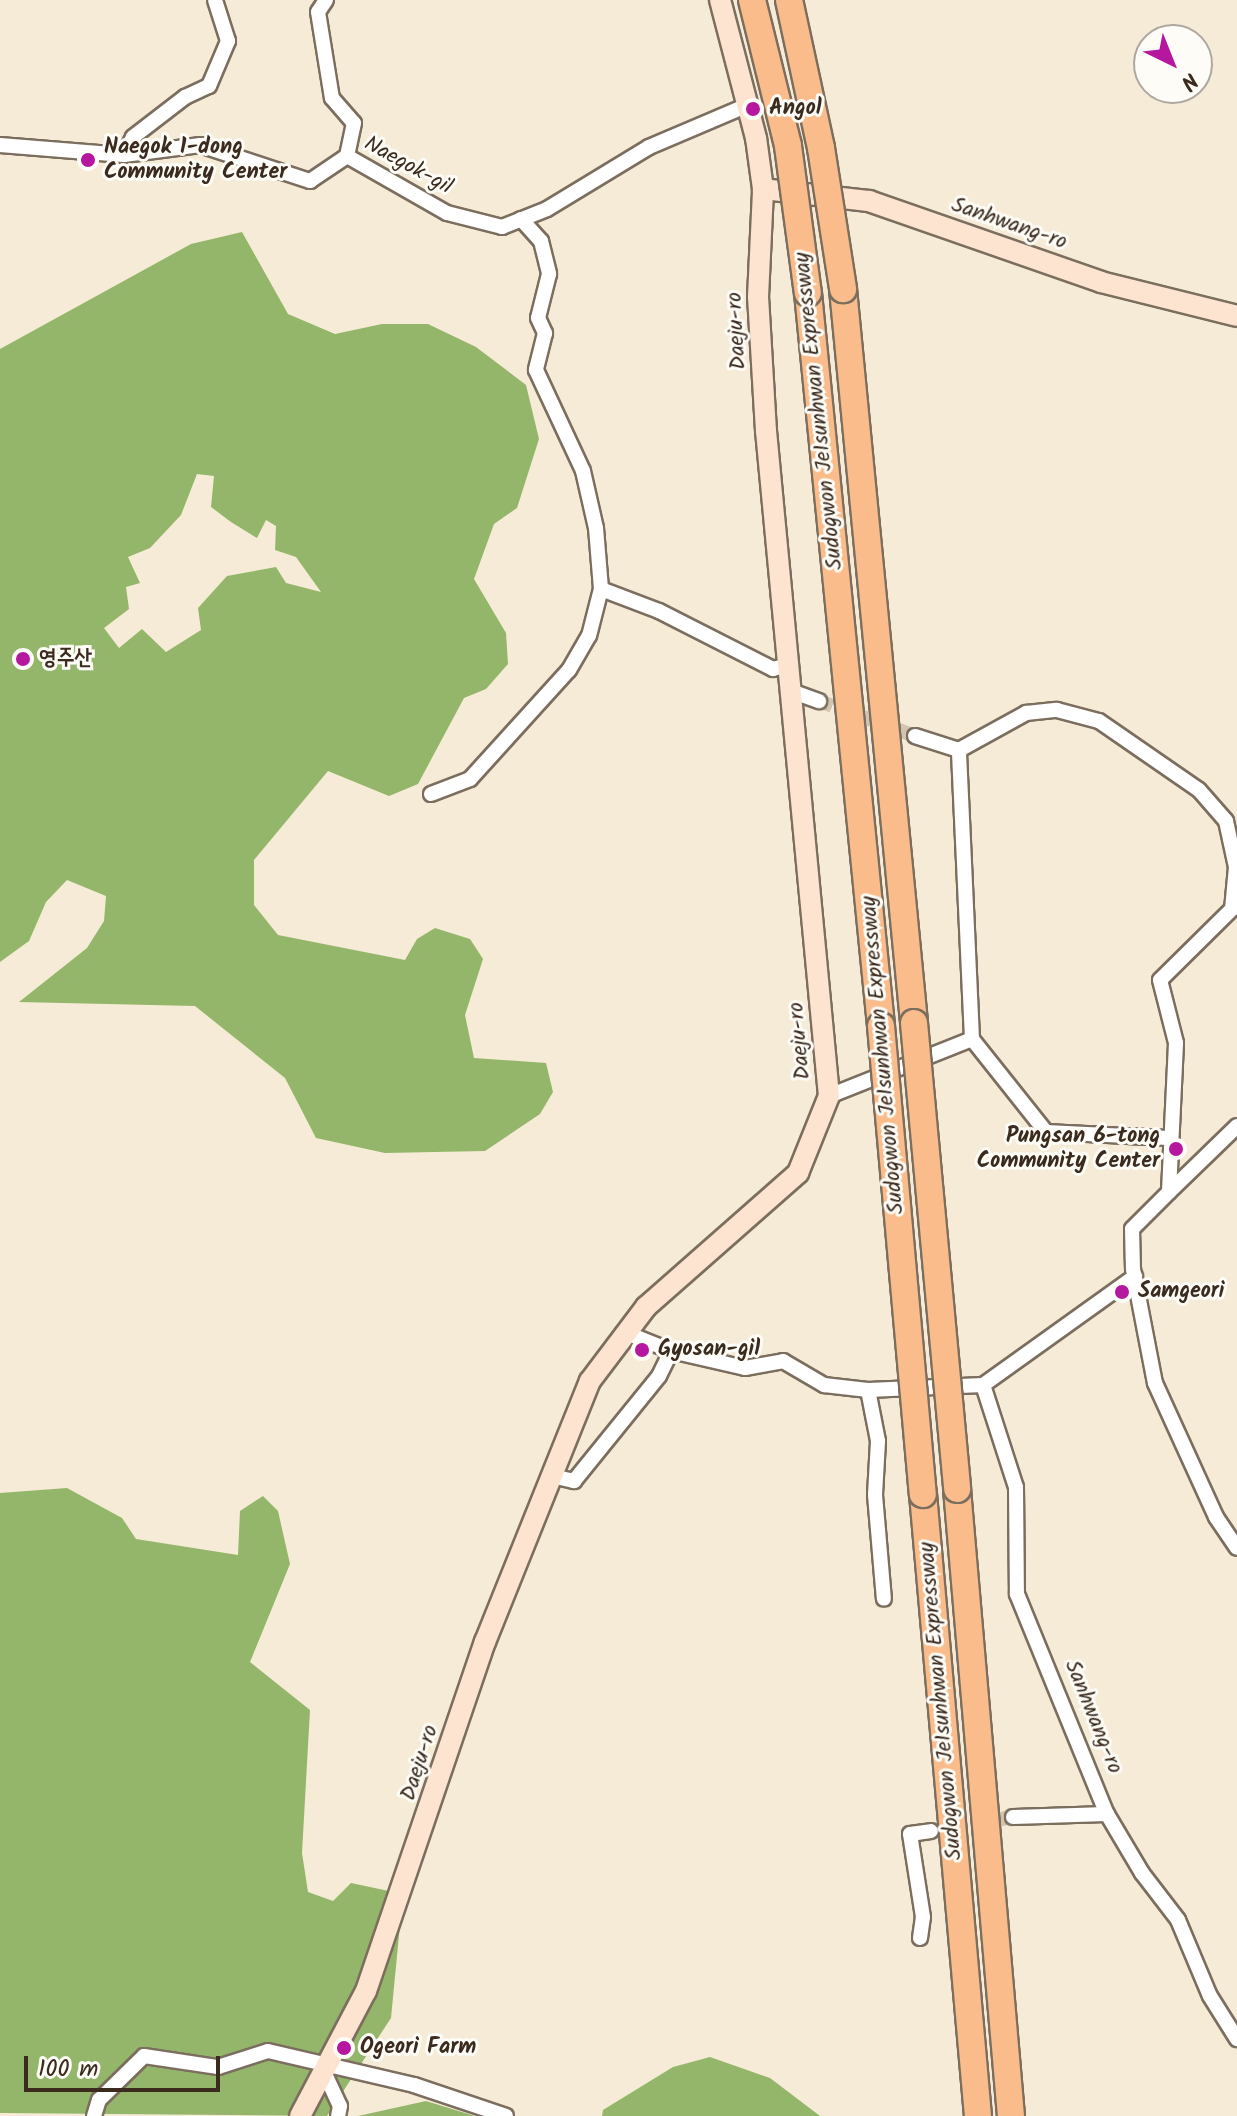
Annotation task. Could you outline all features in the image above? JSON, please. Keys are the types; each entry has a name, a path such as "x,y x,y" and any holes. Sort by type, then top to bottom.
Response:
{"highway":[{"name":"Sudogwon Je1sunhwan Expressway","path":"752,0 788,146 808,293 881,1026 978,2116"},
{"name":"Sudogwon Je1sunhwan Expressway","path":"789,0 821,148 843,289 957,1489 1011,2116"}],"street":[{"path":"124,155 133,137 185,97 209,86 228,41 215,0"},
{"path":"326,0 318,12 332,98 354,123 347,156"},
{"name":"Daeju-ro","path":"300,2116 366,1991 485,1642 590,1381 624,1332 798,1173 829,1096 788,665 758,297 763,189 748,105 720,0"},
{"name":"Naegok-gil","path":"0,145 124,155 200,145 310,181 347,156 447,213 502,227 547,209 649,147 748,105"},
{"name":"Sanhwang-ro","path":"763,189 869,201 1101,282 1237,316"},
{"path":"431,794 470,779 569,670 589,636 601,589 596,528 583,471 536,370 545,333 538,318 549,274 541,241 521,219"},
{"path":"601,589 659,611 773,669 788,665"},
{"path":"791,691 819,701"},
{"path":"915,736 959,750 1026,713 1057,710 1099,721 1199,790 1232,818 1236,867 1232,909 1160,980 1176,1043 1168,1138 1169,1192"},
{"path":"959,750 972,1039 1046,1132 1168,1138"},
{"path":"829,1096 972,1039"},
{"path":"1237,1126 1132,1229 1135,1276 1155,1383 1216,1517 1237,1548"},
{"path":"624,1332 671,1351 745,1368 783,1361 824,1385 868,1390 983,1385 1135,1276"},
{"path":"552,1476 574,1481 659,1376 671,1351"},
{"name":"Sanhwang-ro","path":"983,1385 1016,1487 1017,1594 1107,1814 1142,1873 1178,1920 1210,1996 1237,2039"},
{"path":"868,1390 878,1441 875,1495 884,1599"},
{"path":"1013,1817 1107,1814"},
{"path":"920,1938 923,1917 910,1834 931,1831"},
{"path":"94,2116 99,2100 144,2056 218,2067 268,2051 506,2116"},
{"path":"328,2068 340,2106 338,2116"}],"green space":[{"path":"242,232 288,314 335,334 382,324 428,324 476,347 526,385 539,439 517,508 494,524 474,579 506,633 508,664 486,689 464,698 418,784 389,796 328,771 254,860 254,905 278,935 405,960 417,939 435,928 470,939 483,959 465,1015 474,1058 546,1063 553,1092 540,1114 485,1151 385,1153 316,1138 285,1078 195,1006 19,1002 87,948 104,921 106,896 67,880 46,902 29,941 0,962 0,349 191,244","holes":["197,474 214,476 211,507 257,538 266,520 276,526 275,550 296,557 321,592 286,583 276,567 227,576 198,608 201,630 166,652 142,629 119,648 104,628 129,609 126,587 140,583 128,557 150,548 181,515"]},
{"path":"67,1488 122,1518 136,1539 238,1555 240,1511 263,1496 278,1511 290,1564 250,1662 310,1710 302,1853 308,1892 333,1901 351,1883 403,1894 391,2018 327,2116 0,2113 0,1493"},
{"path":"710,2057 770,2078 820,2116 602,2116 603,2110 673,2067"},
{"path":"426,2101 475,2116 358,2116"}],"tunnel":[{"path":"819,701 915,736"},
{"path":"931,1831 1013,1817"}],"place":[{"name":"Angol","path":"753,109"},
{"name":"Naegok 1-dong Community Center","path":"88,160"},
{"name":"영주산","path":"23,659"},
{"name":"Pungsan 6-tong Community Center","path":"1176,1149"},
{"name":"Samgeori","path":"1122,1292"},
{"name":"Gyosan-gil","path":"642,1350"},
{"name":"Ogeori Farm","path":"344,2048"}]}
